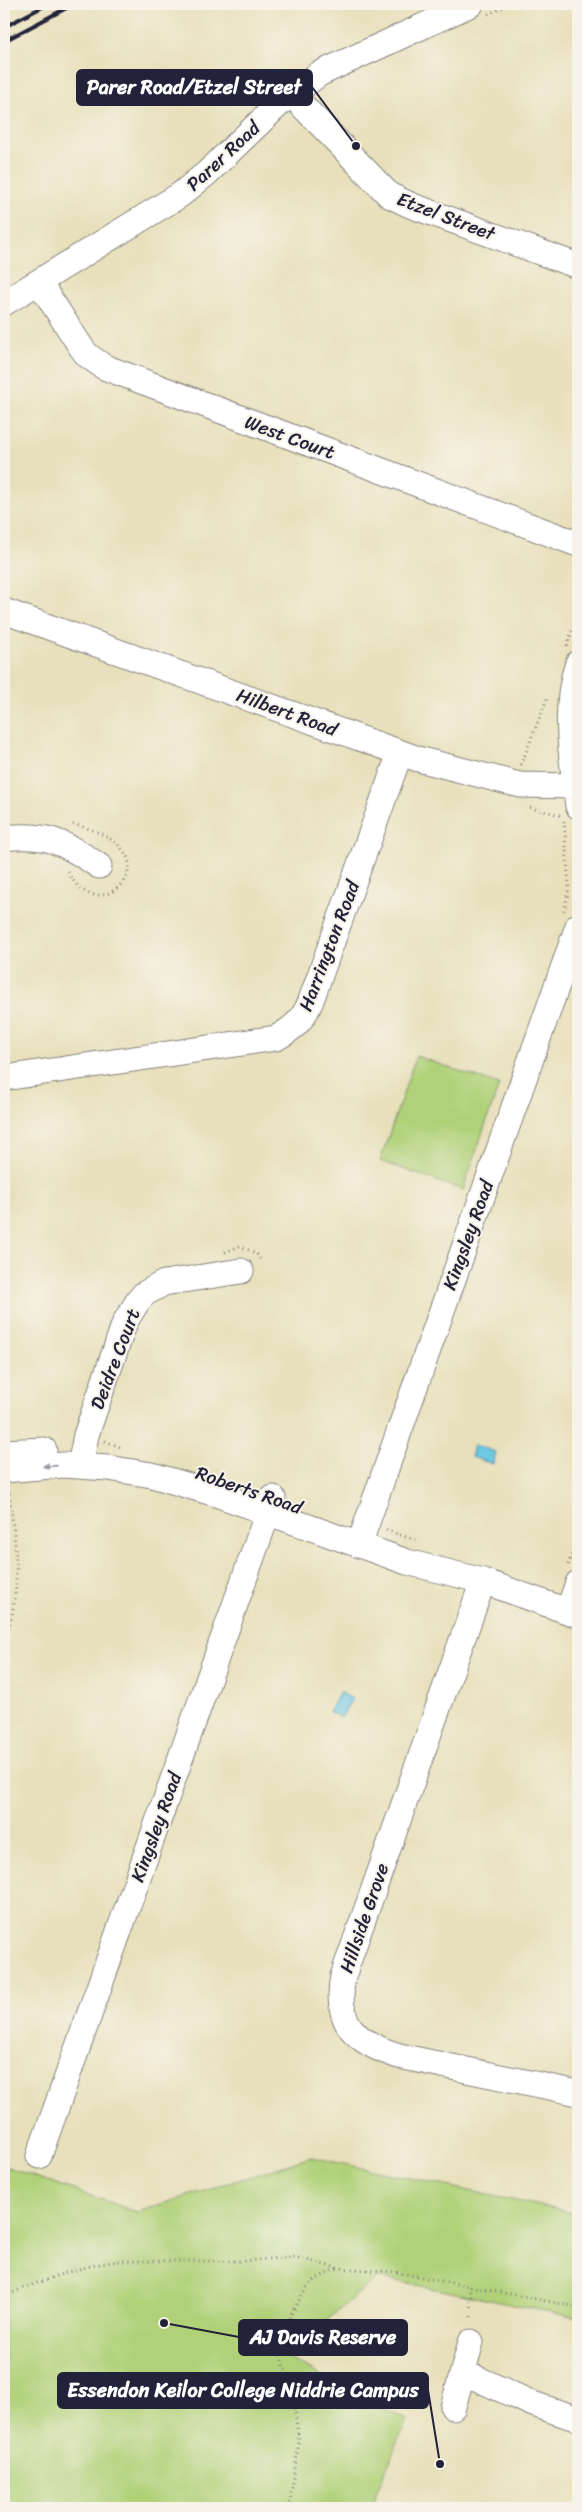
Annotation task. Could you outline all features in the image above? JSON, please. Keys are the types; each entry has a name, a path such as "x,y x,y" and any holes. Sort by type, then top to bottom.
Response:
{"street":[{"name":"Parer Road","path":"4,303 180,195 291,94 331,67 471,4"},
{"name":"Etzel Street","path":"291,94 389,195 410,205 578,266"},
{"name":"West Court","path":"39,282 87,355 104,367 578,544"},
{"name":"Hilbert Road","path":"4,611 400,753 520,786 572,803"},
{"path":"572,657 570,714 572,803"},
{"name":"Harrington Road","path":"4,1078 276,1038 292,1029 302,1019 310,1003 400,753"},
{"path":"4,838 24,835 49,838 71,846 99,866"},
{"name":"Kingsley Road","path":"363,1533 578,926"},
{"name":"Deidre Court","path":"88,1450 126,1322 144,1294 164,1284 251,1266"},
{"name":"Roberts Road","path":"4,1452 88,1450 152,1475 363,1533 407,1562 483,1581 573,1613"},
{"name":"Roberts Road","path":"6,1482 36,1466 88,1450"},
{"name":"Kingsley Road","path":"40,2156 270,1506"},
{"name":"Hillside Grove","path":"483,1581 343,1976 342,2006 353,2032 375,2049 399,2056 578,2093"},
{"path":"573,1613 578,1583"},
{"path":"453,2407 471,2342"},
{"path":"463,2372 533,2404 578,2419"}],"path":[{"path":"572,657 578,614"},
{"path":"520,770 551,687"},
{"path":"527,807 572,803"},
{"path":"221,1257 233,1247 240,1246 257,1254 251,1266"},
{"path":"88,1450 105,1441 111,1445 127,1448"},
{"path":"4,1643 13,1618 17,1591 16,1551 6,1482"},
{"path":"363,1533 419,1542"},
{"path":"4,2296 63,2273 119,2261 243,2261 295,2257 337,2268 395,2272 578,2307"},
{"path":"289,2508 299,2442 292,2388 279,2352 291,2314 306,2288 316,2279 337,2268"},
{"path":"470,2286 471,2342"}],"green space":[{"path":"416,1056 499,1085 463,1190 380,1161"},
{"path":"311,2157 578,2214 578,2318 377,2277 285,2357 407,2420 370,2508 4,2508 4,2166 137,2212"}],"water":[{"path":"474,1445 496,1452 493,1464 471,1457"},
{"path":"340,1692 352,1699 341,1718 329,1712"}],"railway":[{"path":"4,27 48,4"},
{"path":"4,41 74,4"}],"place":[{"name":"Parer Road/Etzel Street","path":"356,146"},
{"name":"AJ Davis Reserve","path":"164,2323"},
{"name":"Essendon Keilor College Niddrie Campus","path":"440,2464"}]}
